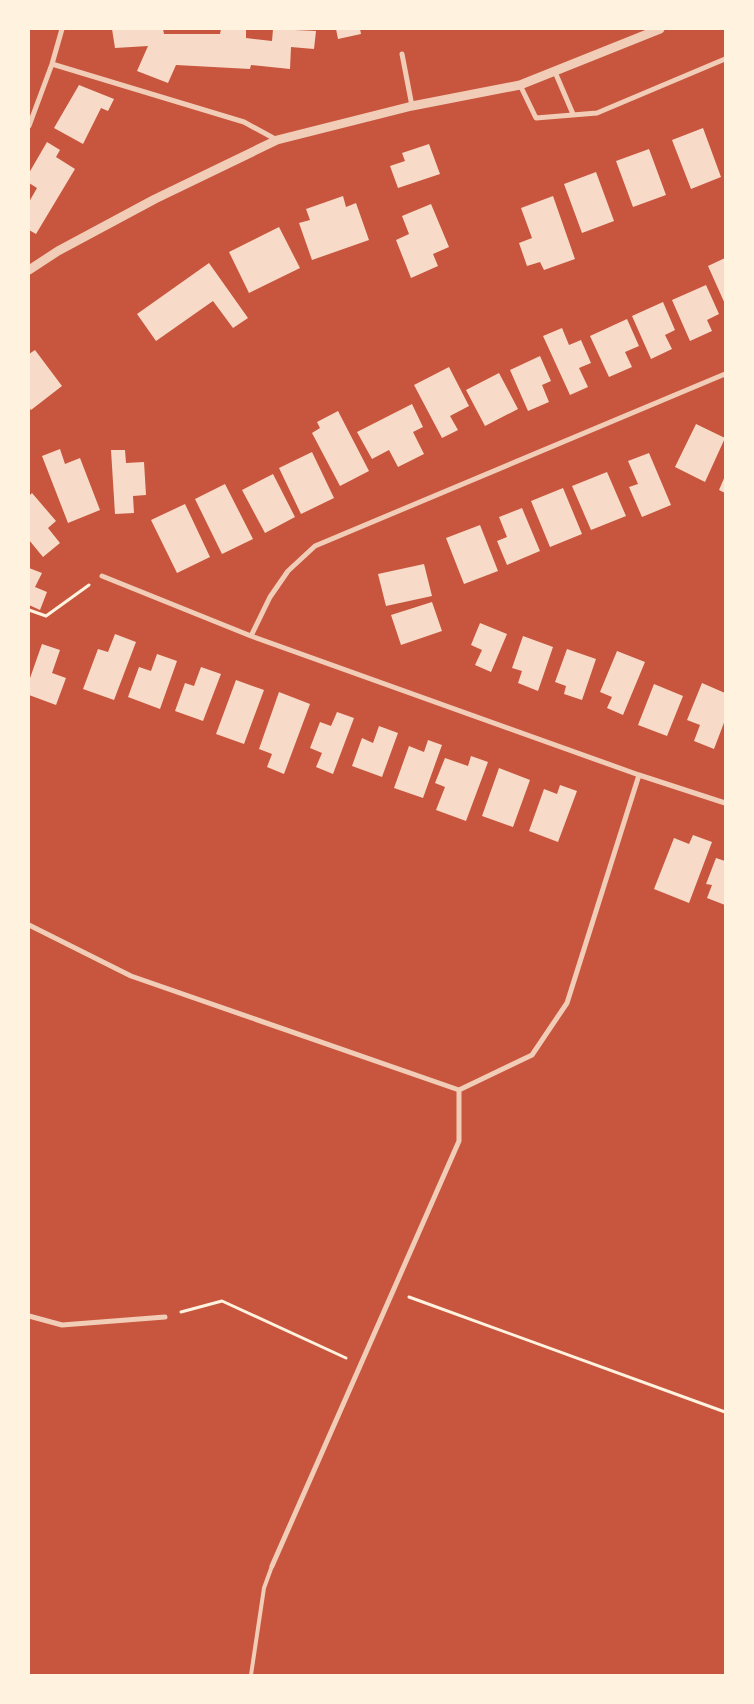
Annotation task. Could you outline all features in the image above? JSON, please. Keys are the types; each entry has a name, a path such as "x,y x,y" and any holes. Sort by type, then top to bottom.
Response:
{"street":[{"path":"29,126 52,64 62,29"},
{"path":"29,270 58,251 155,199 277,140 412,106 520,85 660,29"},
{"path":"402,54 412,106"},
{"path":"520,85 536,118 597,113 725,59"},
{"path":"52,64 244,122 277,140"},
{"path":"555,72 573,114"},
{"path":"251,636 270,597 288,571 315,546 725,374"},
{"path":"102,576 251,636 639,775 725,803"},
{"path":"29,925 131,976 459,1090 532,1055 567,1003 639,775"},
{"path":"272,1566 459,1141 459,1090"},
{"path":"29,1316 62,1325 165,1317"}],"lane":[{"path":"251,1675 264,1588 272,1566"}],"path":[{"path":"29,610 46,616 102,576"},
{"path":"393,1291 725,1412"},
{"path":"165,1317 222,1301 360,1364"}],"building":[{"path":"112,29 163,29 164,34 220,34 221,29 246,29 246,38 272,41 273,29 316,31 314,49 291,47 290,69 251,65 250,69 176,65 168,83 137,71 148,46 115,48"},
{"path":"336,29 360,29 361,34 338,39"},
{"path":"79,85 114,99 108,111 101,108 83,144 54,128"},
{"path":"703,128 721,177 691,189 672,140"},
{"path":"47,142 60,150 56,157 75,169 36,234 29,230 29,202 37,188 29,183 29,173"},
{"path":"429,144 440,174 398,188 390,166 405,161 402,153"},
{"path":"649,149 666,195 633,207 616,161"},
{"path":"596,172 614,221 582,233 564,184"},
{"path":"343,196 346,207 356,203 369,240 312,260 299,223 310,220 306,209"},
{"path":"553,196 575,259 544,270 540,262 527,266 519,243 532,238 521,208"},
{"path":"431,204 449,247 433,254 438,266 411,278 396,240 409,234 402,216"},
{"path":"279,227 300,268 249,293 229,252"},
{"path":"725,258 725,304 708,266"},
{"path":"209,263 248,318 233,328 213,301 156,341 137,314"},
{"path":"706,285 719,314 707,320 712,331 690,341 672,300"},
{"path":"663,302 675,330 665,335 672,349 651,359 632,316"},
{"path":"627,319 639,346 625,352 632,367 609,377 590,336"},
{"path":"562,328 569,345 581,340 591,363 579,368 588,387 570,395 543,336"},
{"path":"35,350 62,386 31,410 29,407 29,354"},
{"path":"540,356 551,381 542,385 549,402 528,411 510,370"},
{"path":"449,367 469,406 450,416 458,430 442,438 414,385"},
{"path":"499,373 518,409 485,426 466,390"},
{"path":"412,404 423,427 413,432 424,454 398,467 389,450 372,459 357,432"},
{"path":"338,411 369,471 340,486 312,433 320,428 317,422"},
{"path":"696,424 725,438 705,482 675,467"},
{"path":"60,449 65,464 80,458 100,510 68,523 42,456"},
{"path":"111,450 125,450 126,463 144,462 146,495 133,496 134,513 115,514"},
{"path":"312,452 334,498 301,514 279,468"},
{"path":"649,453 671,505 642,517 629,487 638,484 628,461"},
{"path":"607,472 626,516 591,530 572,486"},
{"path":"273,474 295,517 265,533 242,490"},
{"path":"725,476 725,493 719,490"},
{"path":"225,484 253,539 222,554 195,499"},
{"path":"563,488 582,534 550,547 531,501"},
{"path":"32,493 56,521 48,528 60,543 43,557 29,540 29,496"},
{"path":"185,504 210,557 177,573 151,520"},
{"path":"522,508 540,551 507,565 497,541 507,537 499,517"},
{"path":"480,525 498,571 464,584 446,538"},
{"path":"424,564 432,596 386,606 378,574"},
{"path":"29,568 42,573 35,587 47,592 40,610 29,605"},
{"path":"432,602 442,631 401,645 391,615"},
{"path":"480,623 507,634 491,672 475,665 482,650 471,645"},
{"path":"115,634 136,642 114,700 83,689 98,649 108,652"},
{"path":"523,636 553,647 538,691 518,683 522,671 512,668"},
{"path":"42,644 60,650 52,673 66,678 56,705 29,695 29,681"},
{"path":"567,649 596,659 582,700 564,694 566,686 555,682"},
{"path":"617,651 645,662 623,715 607,708 612,697 600,692"},
{"path":"157,654 177,661 160,709 128,697 139,667 151,671"},
{"path":"201,667 221,674 203,721 175,711 185,683 194,686"},
{"path":"236,680 264,690 244,744 216,734"},
{"path":"702,683 725,693 725,720 714,749 694,741 700,725 687,720"},
{"path":"654,684 683,696 667,736 638,725"},
{"path":"279,692 310,704 284,774 267,767 272,754 259,749"},
{"path":"337,712 354,718 333,774 316,767 322,753 310,748 320,722 331,726"},
{"path":"379,726 398,733 382,777 352,766 362,738 373,743"},
{"path":"428,740 442,745 423,798 394,788 409,746 424,752"},
{"path":"471,756 488,762 466,821 436,810 445,787 435,783 445,758 468,766"},
{"path":"499,768 530,780 513,827 482,816"},
{"path":"560,785 577,791 558,842 529,831 544,789 557,794"},
{"path":"693,835 712,842 689,903 654,889 674,838 689,844"},
{"path":"716,858 725,861 725,905 707,898 712,885 706,884"}]}
